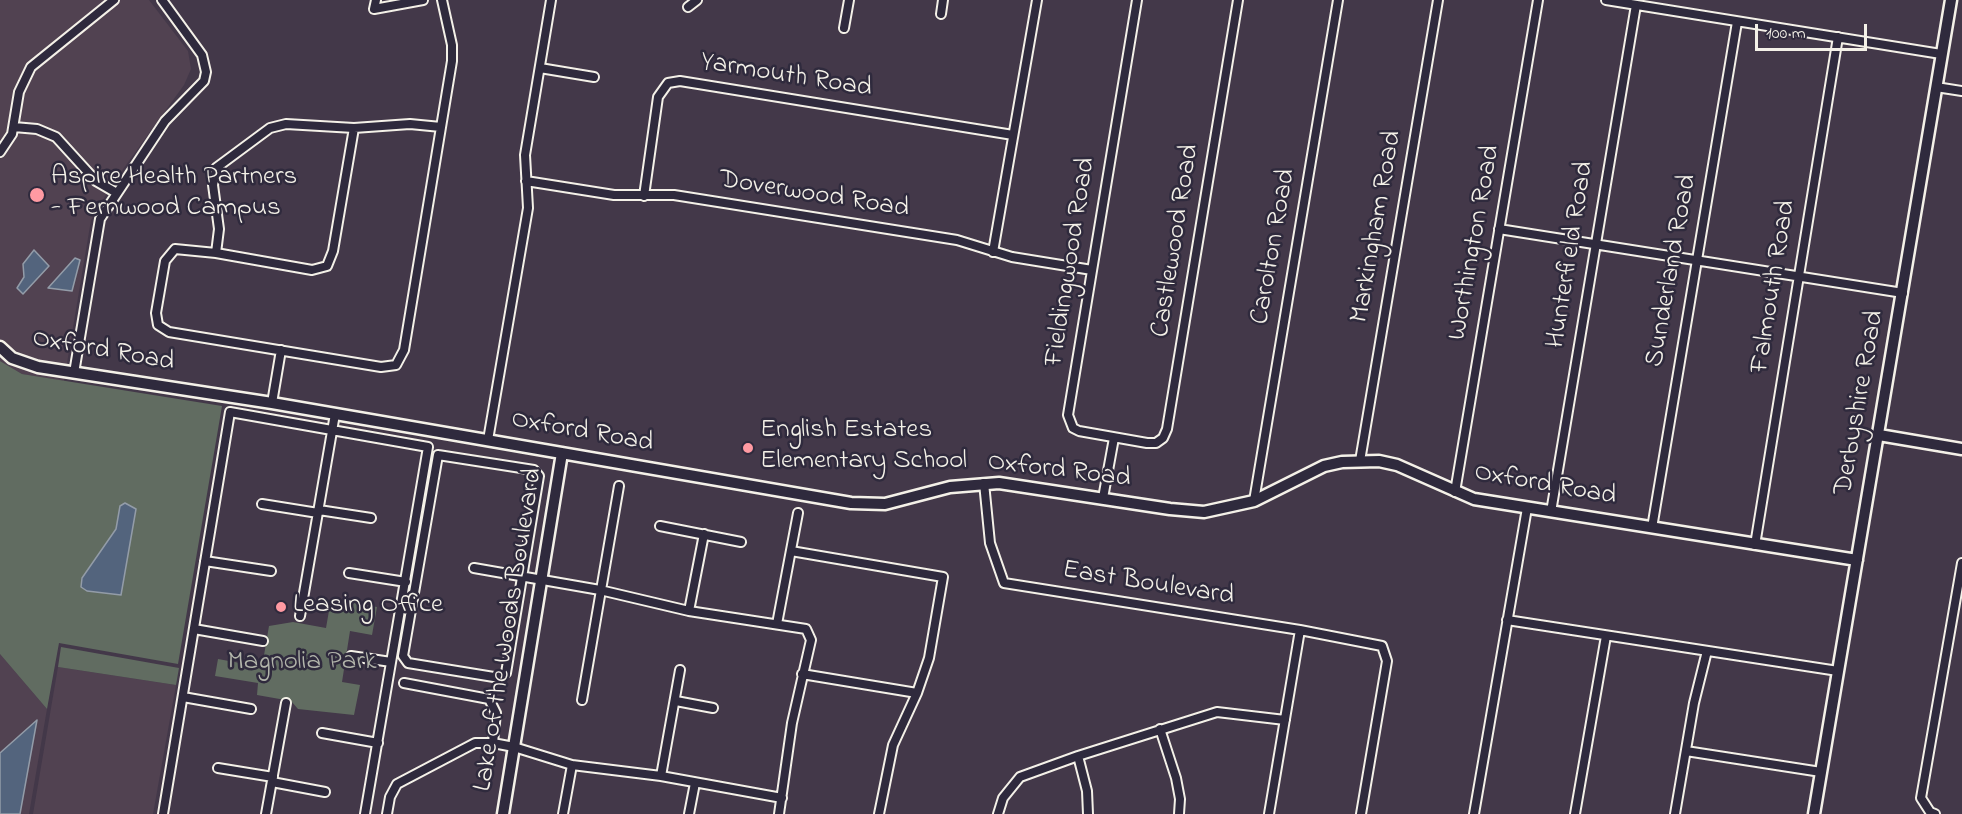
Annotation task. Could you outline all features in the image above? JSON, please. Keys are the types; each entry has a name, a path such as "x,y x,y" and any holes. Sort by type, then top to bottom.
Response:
{"street":[{"path":"0,152 14,127 19,92 31,67 114,0"},
{"path":"74,373 96,232 105,208 165,121 204,81 206,72 202,55 162,0"},
{"path":"376,0 374,9 423,0"},
{"path":"354,128 333,251 327,266 312,270 182,248 168,254 155,320 159,325 169,332 381,368 396,365 404,350 441,127 452,45 442,0"},
{"path":"488,440 528,208 525,155 551,0"},
{"path":"688,7 697,0"},
{"path":"844,28 849,0"},
{"path":"941,14 943,0"},
{"path":"993,252 1037,0"},
{"name":"Fieldingwood Road","path":"1114,438 1079,432 1068,420 1137,0"},
{"name":"Castlewood Road","path":"1114,438 1156,443 1163,438 1167,429 1238,0"},
{"name":"Carolton Road","path":"1254,501 1338,0"},
{"name":"Markingham Road","path":"1360,460 1438,0"},
{"name":"Worthington Road","path":"1455,492 1538,0"},
{"path":"1606,0 1941,54"},
{"name":"Derbyshire Road","path":"1814,814 1951,0"},
{"name":"Hunterfield Road","path":"1551,512 1636,5"},
{"name":"Sunderland Road","path":"1652,528 1737,21"},
{"name":"Falmouth Road","path":"1755,545 1838,37"},
{"path":"540,68 594,77"},
{"name":"Yarmouth Road","path":"644,196 658,97 668,83 680,81 1013,135"},
{"path":"1936,87 1962,91"},
{"path":"216,253 219,218 213,176 223,160 277,125 354,128 410,123 441,127"},
{"path":"14,127 37,129 56,137 96,181 115,192"},
{"name":"Doverwood Road","path":"526,181 614,195 674,195 957,240 993,252 1092,270"},
{"path":"1499,229 1903,292"},
{"name":"Oxford Road","path":"0,347 23,363 74,373 272,403 868,504 896,502 950,487 984,483 1204,512 1254,501 1324,466 1360,460 1397,465 1474,499 1857,560"},
{"path":"272,403 281,350"},
{"path":"163,814 233,397"},
{"path":"230,412 428,447"},
{"path":"300,616 335,414"},
{"path":"365,814 432,431"},
{"path":"1879,435 1962,449"},
{"path":"1103,498 1114,438"},
{"name":"Lake of the Woods Boulevard","path":"503,814 562,453"},
{"path":"438,456 537,471 539,476 522,576 504,676 489,676 405,660 438,456"},
{"name":"East Boulevard","path":"984,483 990,543 1004,583 1377,643 1385,650 1387,661 1361,814"},
{"path":"582,700 619,486"},
{"path":"262,504 371,518"},
{"path":"1474,814 1527,508"},
{"path":"777,624 798,513"},
{"path":"660,526 741,542"},
{"path":"689,611 704,534"},
{"path":"791,551 943,577 929,658 917,693 893,745 879,814"},
{"path":"205,561 271,571"},
{"path":"1935,814 1921,798 1962,563"},
{"path":"474,568 600,590 689,611 806,629 812,640 802,674 779,814"},
{"path":"349,573 406,582"},
{"path":"1507,620 1838,671"},
{"path":"194,629 263,640"},
{"path":"1269,814 1300,630"},
{"path":"1575,814 1606,636"},
{"path":"1675,814 1694,703 1707,651"},
{"path":"351,656 391,662"},
{"path":"661,776 680,670"},
{"path":"802,674 917,693"},
{"path":"404,683 489,699 496,712 493,742"},
{"path":"183,697 251,709"},
{"path":"676,701 713,708"},
{"path":"266,814 286,703"},
{"path":"998,814 1003,798 1020,777 1160,729 1203,715 1225,712 1285,720"},
{"path":"1160,729 1176,778 1179,814"},
{"path":"322,733 378,743"},
{"path":"387,814 390,797 397,784 475,743 493,742 572,765 661,776 782,798"},
{"path":"1686,751 1821,772"},
{"path":"1078,756 1087,791 1088,814"},
{"path":"563,814 572,765"},
{"path":"218,768 325,792"},
{"path":"689,814 695,783"}],"shaded area":[{"path":"0,0 149,0 188,51 191,69 184,85 113,183 91,220 64,381 22,374 0,361"},
{"path":"0,654 47,709 29,814 0,814"},
{"path":"58,667 176,685 153,814 33,814"}],"green space":[{"path":"0,361 22,374 222,406 178,664 59,643 47,709 0,654"},
{"name":"Magnolia Park","path":"331,599 377,607 372,635 350,631 342,682 360,685 354,715 298,709 291,701 257,695 258,683 215,676 218,659 262,667 269,626 293,622 326,628"},
{"path":"61,647 179,668 176,685 58,667"}],"water":[{"path":"34,250 49,266 23,294 17,288 24,277 23,264"},
{"path":"75,258 80,260 72,291 48,288"},
{"path":"125,503 136,509 121,595 87,591 81,587 82,578 116,529 120,506"},
{"path":"37,720 20,814 0,814 0,753"}],"place":[{"name":"Aspire Health Partners - Fernwood Campus","path":"37,195"},
{"name":"English Estates Elementary School","path":"748,448"},
{"name":"Leasing Office","path":"281,607"}]}
